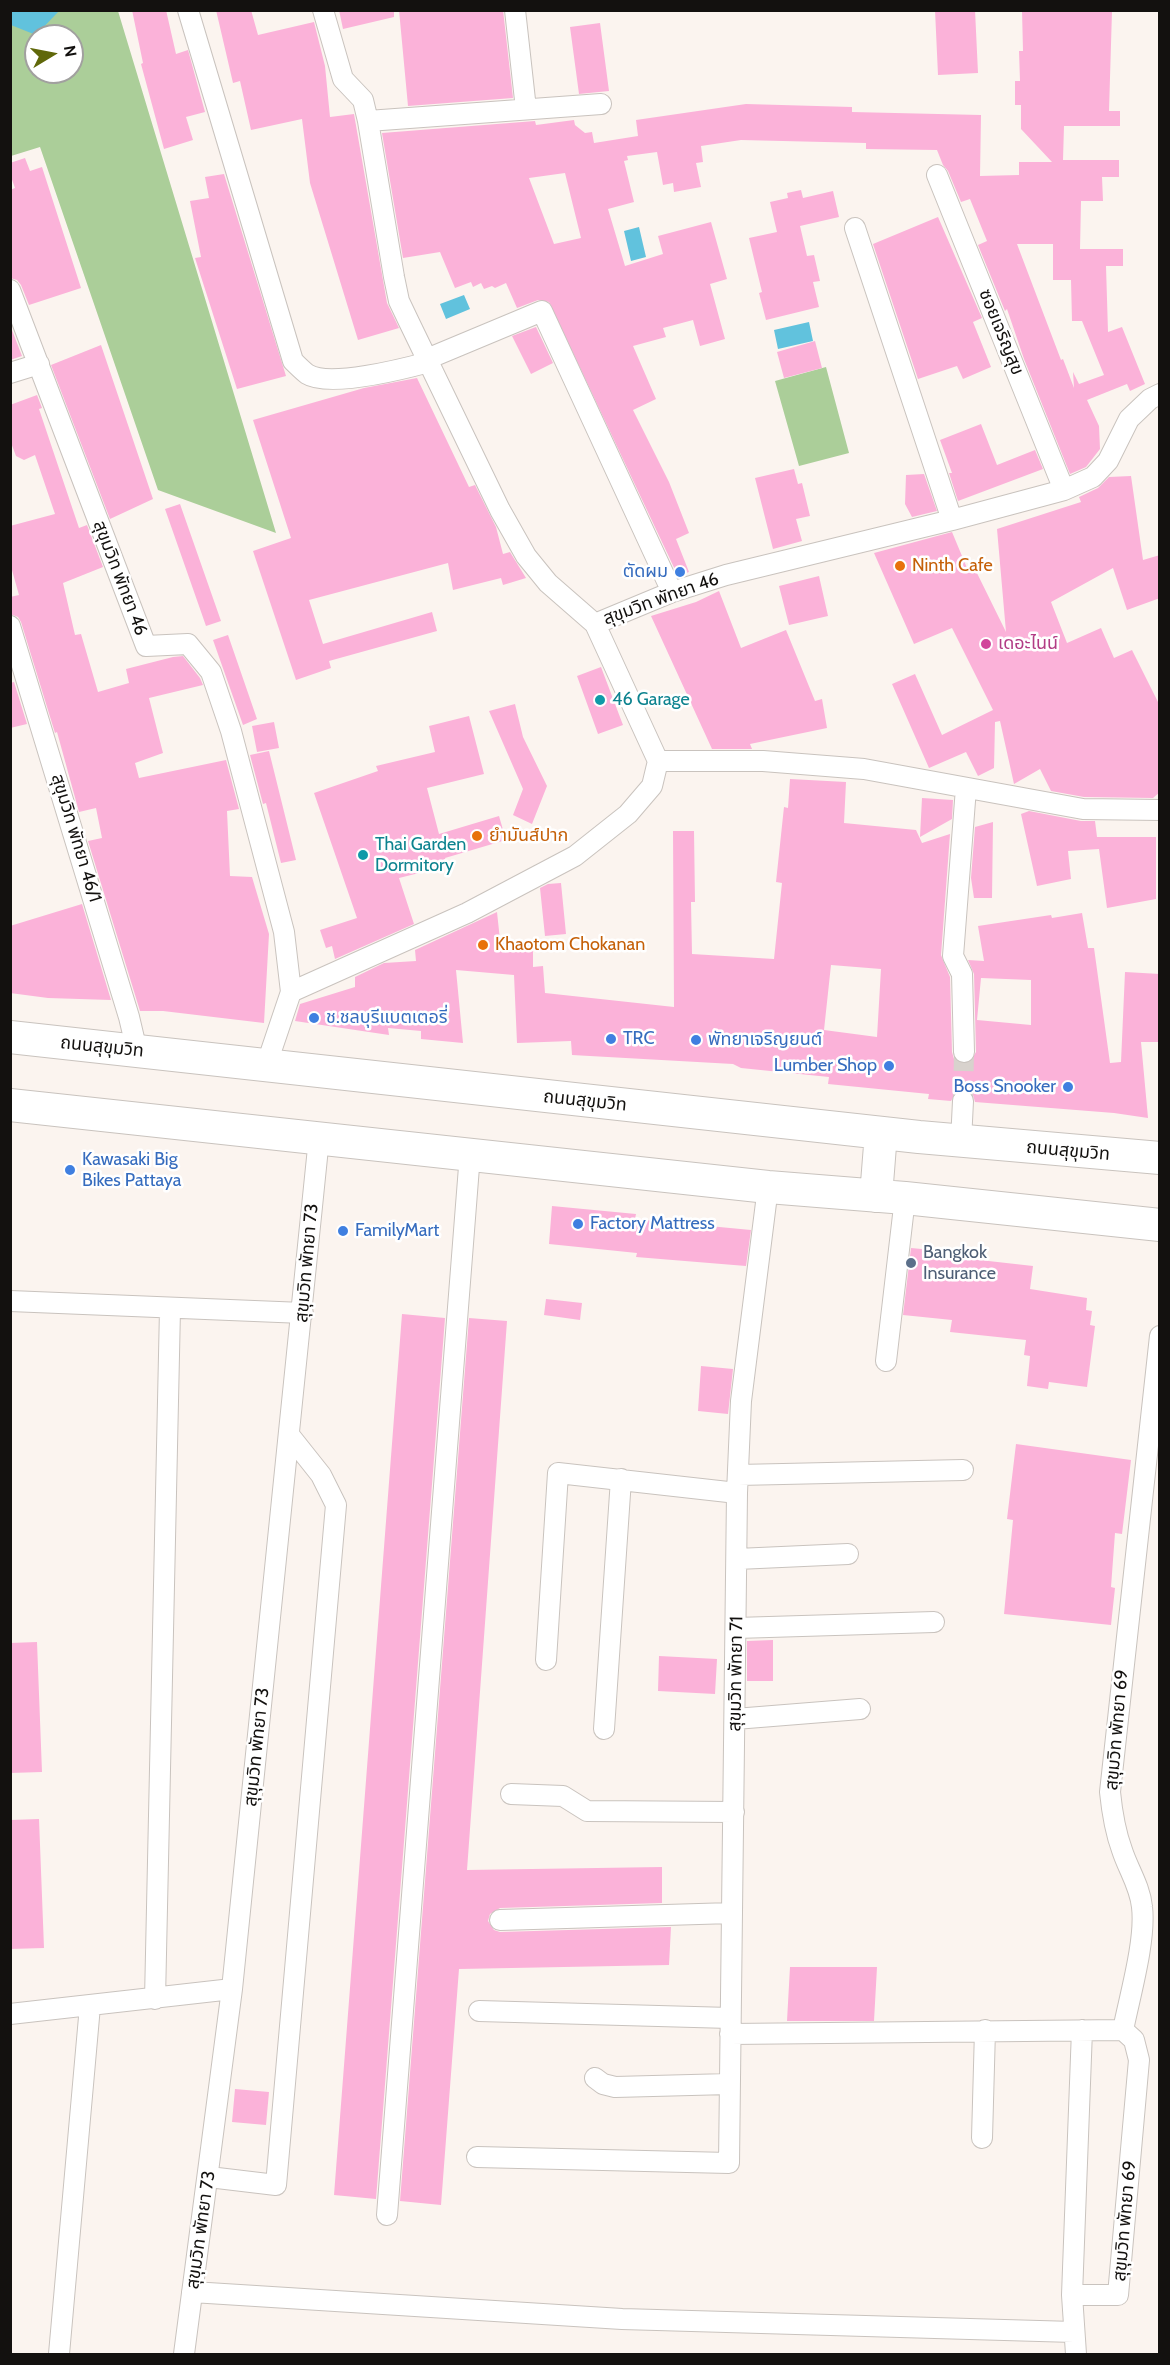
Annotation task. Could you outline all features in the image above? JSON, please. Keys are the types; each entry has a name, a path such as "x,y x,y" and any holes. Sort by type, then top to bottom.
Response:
{"highway":[{"name":"ถนนสุขุมวิท","path":"10,1037 881,1133 1160,1158"},
{"path":"10,1105 768,1186 1160,1225"},
{"path":"881,1133 891,1197"}],"street":[{"path":"188,10 293,360 308,375 329,379 396,371 428,360 542,311 672,592"},
{"path":"323,10 343,79 363,100 399,301 500,510 526,556 548,583 596,624"},
{"path":"515,10 526,109"},
{"path":"368,121 601,104"},
{"name":"ซอยเจริญสุข","path":"937,175 1064,490"},
{"path":"855,228 952,520"},
{"name":"สุขุมวิท พัทยา 46","path":"10,290 146,646 188,644 211,672 231,731 284,932 291,992 266,1066"},
{"path":"10,373 39,364"},
{"name":"สุขุมวิท พัทยา 46","path":"658,761 596,624 672,592 726,575 1064,490 1093,477 1108,461 1129,418 1150,399 1160,394"},
{"name":"สุขุมวิท พัทยา 46/1","path":"10,626 126,1006 137,1051"},
{"path":"291,992 467,913 575,855 628,814 652,786 658,761 763,761 864,769 1083,809 1160,810"},
{"path":"964,1052 962,974 953,956 966,788"},
{"path":"961,1141 963,1101"},
{"name":"สุขุมวิท พัทยา 73","path":"184,2355 232,1989 303,1313 319,1138"},
{"path":"387,2215 470,1154"},
{"name":"สุขุมวิท พัทยา 71","path":"477,2157 729,2163 737,1484 741,1401 768,1186"},
{"path":"886,1361 891,1197"},
{"path":"10,1301 303,1313"},
{"path":"155,1999 170,1309"},
{"name":"สุขุมวิท พัทยา 69","path":"1072,2295 1118,2295 1138,2060 1134,2040 1123,2030 1142,1932 1142,1906 1114,1824 1110,1791 1160,1336"},
{"path":"209,2177 276,2184 336,1505 321,1475 290,1436"},
{"path":"546,1660 558,1473 621,1479 737,1484 963,1470"},
{"path":"604,1729 621,1479"},
{"path":"737,1559 848,1554"},
{"path":"736,1628 933,1622"},
{"path":"735,1719 860,1709"},
{"path":"511,1794 563,1796 586,1811 734,1812"},
{"path":"500,1920 732,1913"},
{"path":"10,2014 232,1989"},
{"path":"59,2355 90,2006"},
{"path":"479,2012 730,2026 1123,2030"},
{"path":"982,2138 985,2030"},
{"path":"1076,2355 1072,2295 1082,2030"},
{"path":"595,2078 603,2084 615,2087 729,2084"},
{"path":"192,2292 622,2319 1074,2332"}],"green space":[{"path":"10,11 118,11 276,533 158,490 40,147 11,156"},
{"path":"826,367 849,453 799,466 775,381"}],"water":[{"path":"11,10 59,11 47,24 24,24 24,30 11,25"},
{"path":"639,227 646,257 631,261 624,231"},
{"path":"464,295 470,309 446,319 440,304"},
{"path":"809,322 813,341 778,349 774,330"}],"building":[{"path":"132,10 166,10 176,54 188,50 205,112 186,117 193,140 164,149 141,64 143,63"},
{"path":"216,10 251,10 258,35 314,22 325,66 330,117 354,114 387,303 399,328 358,340 310,183 302,119 251,130 240,81 233,83"},
{"path":"339,10 394,10 394,17 343,29"},
{"path":"399,10 503,10 513,98 408,106"},
{"path":"935,10 975,10 978,73 938,75"},
{"path":"1022,10 1112,11 1109,111 1120,111 1120,126 1064,126 1063,160 1119,160 1119,177 1102,177 1103,201 1081,201 1080,249 1123,249 1123,266 1106,266 1108,332 1122,327 1145,384 1130,391 1127,384 1087,400 1099,426 1100,449 1086,467 1070,474 1024,359 1007,309 1005,311 978,245 987,241 970,199 961,202 937,150 866,149 866,143 741,140 701,146 703,162 696,163 701,187 674,192 673,183 663,185 657,152 627,156 628,160 624,161 634,202 608,209 625,266 663,254 658,236 711,222 727,279 710,284 725,339 700,346 693,320 663,328 666,337 633,346 656,399 633,410 669,482 689,533 676,539 689,572 678,576 549,302 538,300 517,308 506,283 495,288 492,286 484,289 481,283 473,287 471,282 455,288 440,252 403,258 382,133 535,121 536,125 574,120 575,125 585,133 592,132 594,143 638,136 636,120 746,104 852,107 852,112 981,115 980,176 1019,175 1019,162 1052,162 1021,129 1021,105 1015,105 1015,81 1020,81 1019,51 1023,51","holes":["565,173 581,238 554,244 529,178","1017,244 1053,244 1053,280 1071,280 1072,321 1082,321 1104,375 1079,384 1073,372 1074,388"]},
{"path":"600,23 609,91 579,94 570,27"},
{"path":"25,158 30,171 42,167 81,288 29,305 21,285 17,280 10,278 10,190 15,188 10,174 10,163"},
{"path":"224,174 286,376 237,389 195,258 201,257 190,201 209,198 205,177"},
{"path":"801,190 803,198 833,191 839,217 800,226 807,256 814,255 820,281 813,282 819,307 766,320 749,238 777,232 770,202 788,198 787,193"},
{"path":"938,217 982,318 973,322 991,367 963,379 957,366 918,379 873,244"},
{"path":"10,325 22,356 10,360"},
{"path":"536,327 553,363 531,374 512,336"},
{"path":"815,341 822,368 784,378 777,352"},
{"path":"101,345 153,499 110,519 51,365"},
{"path":"417,378 469,487 475,485 496,527 503,554 510,552 526,578 503,585 501,578 453,590 448,563 309,600 323,644 432,612 437,631 329,661 331,668 296,680 253,551 291,538 253,420 364,388"},
{"path":"37,395 42,408 39,409 79,528 87,525 103,567 63,583 75,635 81,634 98,692 129,683 126,669 183,656 203,685 149,698 163,753 135,763 139,778 226,760 239,809 227,811 230,876 252,877 269,934 264,1023 163,1011 140,1011 88,841 102,838 96,808 79,812 57,732 55,733 21,622 18,617 10,614 10,597 19,595 10,563 10,526 55,514 35,455 24,460 16,456 10,440 10,405"},
{"path":"981,424 997,465 1035,450 1043,469 958,501 949,473 952,473 940,440"},
{"path":"794,469 798,484 802,483 810,516 796,519 802,541 773,549 755,478"},
{"path":"924,474 937,511 912,517 905,504 906,475"},
{"path":"1131,476 1143,560 1160,555 1160,598 1127,610 1113,568 1051,602 1067,643 1101,628 1114,658 1132,650 1160,706 1160,792 1153,798 1084,797 1051,791 1040,769 1014,784 1000,721 995,722 994,768 978,776 966,752 929,768 892,684 915,674 942,735 993,710 952,628 914,644 874,553 952,532 967,568 973,565 1006,632 997,529 1081,502 1079,497 1098,488 1109,477"},
{"path":"180,504 221,621 206,626 165,509"},
{"path":"819,576 828,616 789,625 779,586"},
{"path":"719,591 741,648 786,630 815,701 822,699 827,728 750,744 752,749 712,749 651,616 696,602"},
{"path":"228,635 257,719 243,725 213,640"},
{"name":"46 Garage","path":"601,667 623,725 598,734 577,676"},
{"path":"14,682 27,724 10,728 10,683"},
{"path":"515,704 523,737 547,786 532,824 513,815 523,789 489,711"},
{"path":"469,716 484,774 427,788 439,834 499,816 506,840 445,858 447,866 399,878 414,924 335,959 332,946 326,948 320,930 357,918 314,793 378,771 376,766 435,752 429,726"},
{"path":"274,722 279,748 257,752 252,726"},
{"path":"269,751 296,860 281,863 266,803 263,804 250,755"},
{"path":"790,779 846,782 844,823 916,830 922,843 950,834 941,955 950,977 952,1052 954,1059 959,1063 970,1062 976,1052 974,974 968,960 984,961 978,926 1051,915 1052,918 1082,913 1088,948 1094,948 1110,1063 1121,1062 1125,972 1160,974 1160,1042 1141,1042 1148,1118 1114,1113 975,1102 973,1095 964,1089 957,1091 951,1101 928,1099 929,1094 828,1084 829,1077 741,1068 733,1064 572,1055 571,1041 517,1043 514,975 456,970 463,1043 421,1039 421,1031 388,1028 389,1035 295,1021 300,1004 355,987 355,977 384,963 416,961 415,950 497,912 500,940 533,943 533,967 543,966 545,993 674,1007 673,831 694,831 695,902 691,902 692,954 774,959 782,883 776,882 784,807 788,808","holes":["831,965 881,969 877,1037 824,1030","981,978 1031,980 1031,1025 977,1020"]},
{"path":"922,798 953,800 952,819 920,837"},
{"path":"1029,811 1081,821 1095,821 1097,837 1156,837 1156,899 1107,908 1099,849 1068,851 1071,879 1037,886 1021,814"},
{"path":"993,822 992,898 974,898 971,878 975,827"},
{"path":"561,883 566,934 545,936 540,888 548,884"},
{"path":"82,904 111,1000 48,998 10,993 10,926"},
{"path":"552,1206 636,1214 635,1219 751,1230 746,1266 636,1257 637,1253 549,1244"},
{"path":"911,1248 953,1252 953,1257 1033,1266 1030,1289 1087,1298 1086,1310 1092,1311 1090,1325 1095,1326 1087,1387 1049,1382 1048,1389 1027,1386 1030,1356 1024,1355 1026,1340 950,1332 952,1320 903,1315"},
{"path":"546,1299 582,1303 580,1320 544,1315"},
{"path":"402,1314 445,1318 376,2199 334,2195"},
{"path":"469,1318 507,1321 467,1870 662,1867 662,1903 500,1908 490,1914 488,1921 494,1930 500,1932 671,1927 669,1965 459,1969 441,2205 400,2201"},
{"path":"701,1366 733,1369 728,1414 698,1411"},
{"path":"1016,1444 1131,1460 1122,1534 1115,1533 1111,1587 1115,1588 1111,1625 1004,1614 1013,1520 1007,1519"},
{"path":"773,1640 773,1681 747,1681 747,1641"},
{"path":"37,1642 42,1772 10,1773 10,1643"},
{"path":"659,1656 717,1659 715,1694 658,1691"},
{"path":"39,1819 44,1948 10,1949 10,1820"},
{"path":"790,1967 877,1967 874,2021 787,2021"},
{"path":"235,2089 269,2092 266,2125 232,2122"}],"tunnel":[{"path":"963,1101 964,1052"}],"place":[{"name":"Ninth Cafe","path":"900,566"},
{"name":"ตัดผม","path":"680,572"},
{"name":"เดอะไนน์","path":"986,644"},
{"name":"46 Garage","path":"600,700"},
{"name":"ยำมันส์ปาก","path":"477,836"},
{"name":"Thai Garden Dormitory","path":"363,855"},
{"name":"Khaotom Chokanan","path":"483,945"},
{"name":"ช.ชลบุรีแบตเตอรี่","path":"314,1018"},
{"name":"TRC","path":"611,1039"},
{"name":"พัทยาเจริญยนต์","path":"696,1040"},
{"name":"Lumber Shop","path":"889,1066"},
{"name":"Boss Snooker","path":"1068,1087"},
{"name":"Kawasaki Big Bikes Pattaya","path":"70,1170"},
{"name":"Factory Mattress","path":"578,1224"},
{"name":"FamilyMart","path":"343,1231"},
{"name":"Bangkok Insurance","path":"911,1263"}]}
